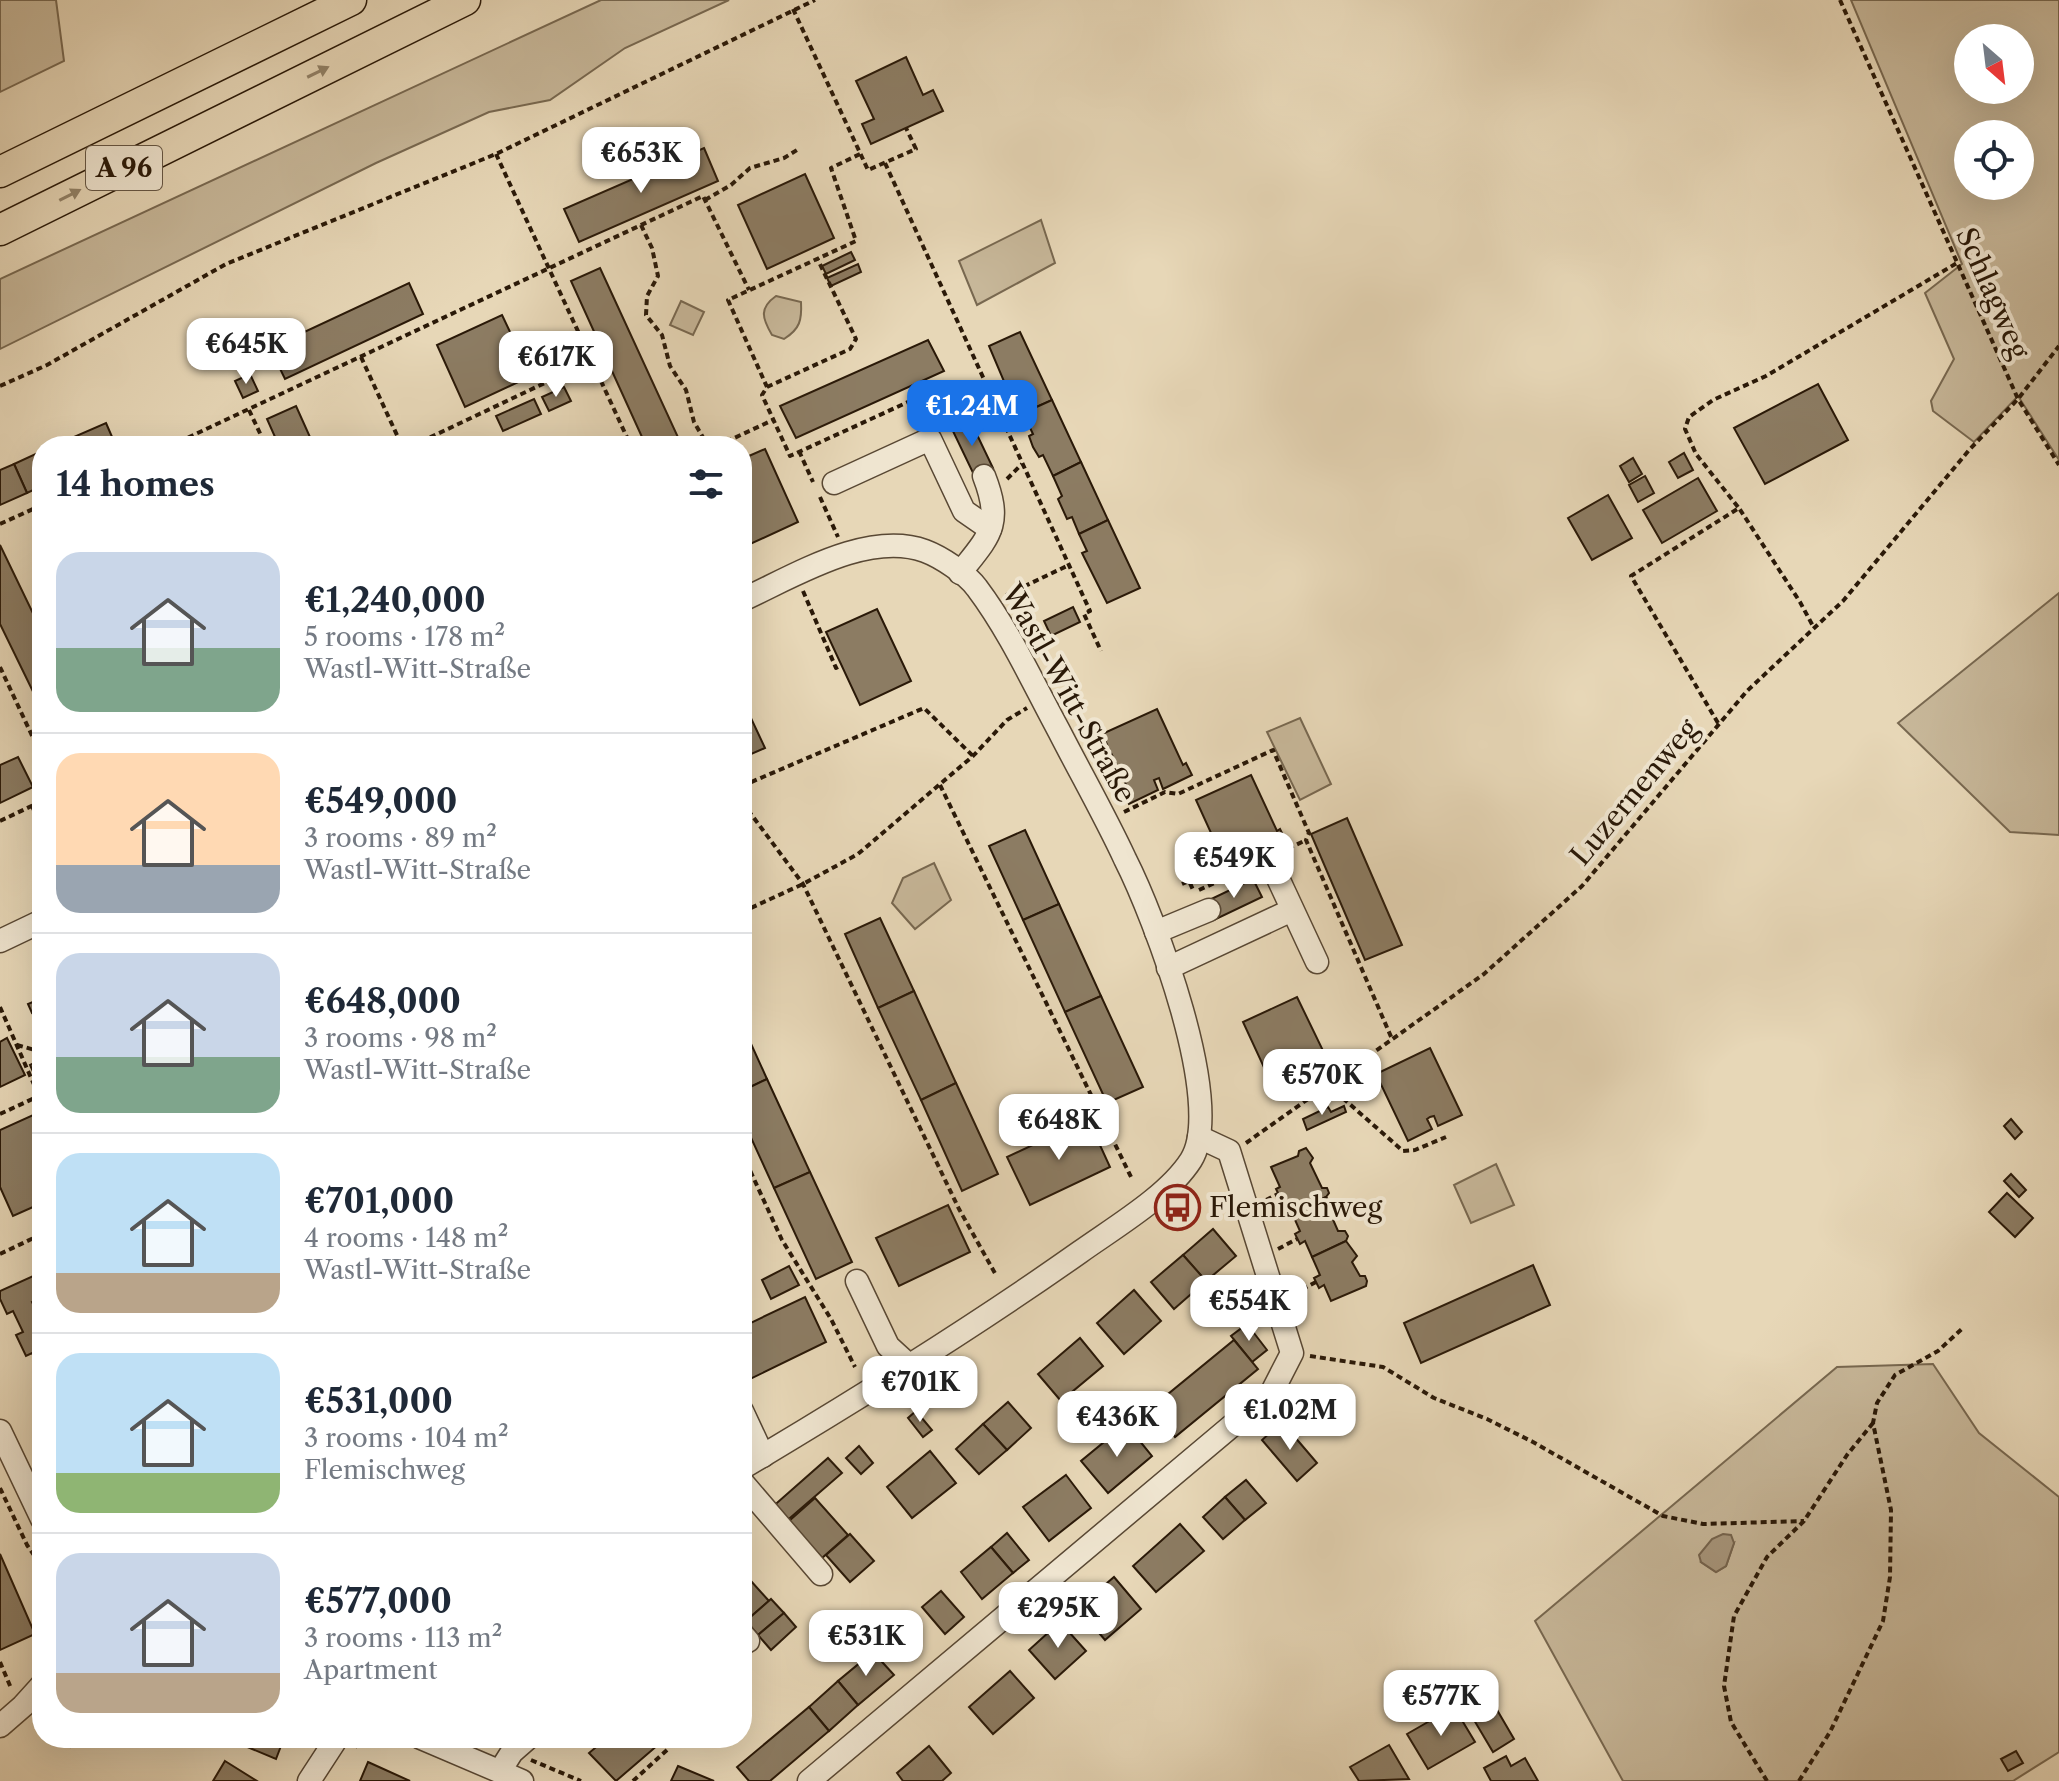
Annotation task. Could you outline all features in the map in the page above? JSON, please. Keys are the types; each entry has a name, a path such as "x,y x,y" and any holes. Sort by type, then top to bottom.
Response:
{"highway":[{"name":"A 96","path":"0,172 351,0"},
{"name":"A 96","path":"0,230 465,0"}],"street":[{"path":"834,483 930,439 964,511 990,529"},
{"path":"960,573 983,544 990,529 994,502 984,476"},
{"name":"Wastl-Witt-Straße","path":"752,1462 914,1365 1043,1278 1162,1191 1192,1159 1199,1137 1199,1088 1186,1030 1156,932 1127,861 1042,699 975,585 926,552 883,547 845,554"},
{"path":"752,596 845,554"},
{"path":"1276,874 1317,962"},
{"path":"1156,932 1209,910"},
{"path":"1168,968 1292,910"},
{"path":"0,941 32,926"},
{"path":"809,1781 1272,1392 1292,1353 1229,1151 1199,1137"},
{"path":"863,1282 888,1346 914,1365"},
{"path":"0,1431 32,1498"},
{"path":"752,1432 763,1456"},
{"path":"752,1494 821,1574"},
{"path":"0,1726 32,1696"},
{"path":"309,1781 330,1748"},
{"path":"445,1748 522,1781"},
{"path":"500,1771 517,1748"}],"path":[{"path":"0,386 47,365 226,264 496,154 815,0"},
{"name":"Schlagweg","path":"1840,0 2018,399 2059,465"},
{"path":"793,9 868,170 916,149 906,128"},
{"path":"705,200 731,185 750,168 784,158 797,150"},
{"path":"496,154 626,436"},
{"path":"767,387 728,300 856,241 831,168 860,154"},
{"path":"885,163 1090,611 1084,614 1101,651"},
{"path":"192,436 703,196 749,290"},
{"path":"641,225 652,248 658,276 647,296 646,315 662,335 670,366 686,390 694,422 702,436"},
{"path":"817,258 856,339 850,349 767,387 762,395 790,456 930,392"},
{"path":"1814,628 1739,508 1696,454 1685,429 1689,417 1713,400 1766,376 1957,263"},
{"name":"Luzernenweg","path":"1229,1151 1262,1132 1484,974 1582,886 1718,723 1785,653 1843,601 1970,449 2018,399 2059,346"},
{"path":"361,357 397,436"},
{"path":"438,436 591,361"},
{"path":"249,410 261,436"},
{"path":"739,436 773,420"},
{"path":"799,451 845,554"},
{"path":"1718,723 1631,576 1739,508"},
{"path":"0,524 32,510"},
{"path":"1006,595 1069,565"},
{"path":"796,576 836,668 842,665"},
{"path":"0,667 32,736"},
{"path":"752,907 858,854 973,756 1007,720 1042,699"},
{"path":"752,782 924,708 973,756"},
{"path":"1105,821 1165,792 1178,794 1273,750 1309,833 1306,840 1181,898"},
{"path":"940,785 1132,1179"},
{"path":"0,821 32,806"},
{"path":"752,815 803,884 959,1209 996,1275"},
{"path":"1306,840 1392,1039"},
{"path":"1182,884 1189,881 1194,892"},
{"path":"0,1007 32,1080"},
{"path":"17,1045 32,1049"},
{"path":"1297,1066 1311,1097"},
{"path":"1328,1084 1403,1151 1415,1150 1446,1137"},
{"path":"0,1114 32,1101"},
{"path":"752,1175 782,1240 831,1319 855,1367"},
{"path":"0,1254 32,1239"},
{"path":"1799,1781 1830,1732 1883,1621 1890,1577 1891,1510 1873,1423 1877,1403 1895,1375 1938,1351 1964,1327"},
{"path":"1292,1353 1383,1367 1434,1398 1533,1442 1663,1516 1703,1524 1804,1521"},
{"path":"1767,1781 1731,1722 1724,1686 1734,1616 1767,1557 1804,1521 1847,1455 1873,1423"},
{"path":"0,1488 32,1552"},
{"path":"0,1662 13,1693 23,1706"},
{"path":"633,1781 667,1750"}],"shaded area":[{"path":"0,0 56,0 64,61 0,92"},
{"path":"601,0 729,0 625,48 550,100 489,112 376,163 0,349 0,279"},
{"path":"1851,0 2059,0 2059,460 2018,396 1974,442 1933,411 1931,401 1954,359 1925,293 1962,264"},
{"path":"1041,220 1055,263 977,305 959,261"},
{"path":"776,296 801,302 799,324 784,339 772,335 764,318 767,305"},
{"path":"681,301 704,312 693,335 670,325"},
{"path":"2059,593 2059,835 2010,832 1898,723"},
{"path":"1300,718 1331,784 1300,800 1267,732"},
{"path":"934,863 951,900 915,929 892,903 903,878"},
{"path":"1496,1164 1514,1205 1471,1223 1454,1185"},
{"path":"1933,1364 1979,1433 2059,1497 2059,1752 2013,1781 1623,1781 1535,1621 1837,1367","holes":["1734,1543 1726,1566 1716,1572 1701,1562"]},
{"path":"1723,1534 1731,1535 1734,1543 1726,1566 1716,1572 1701,1562 1699,1555 1712,1539"}],"building":[{"path":"906,57 923,95 933,90 943,111 871,144 862,124 874,119 856,81"},
{"path":"704,148 718,181 579,242 564,209"},
{"path":"805,174 834,238 767,269 738,205"},
{"path":"851,252 855,260 826,274 822,266"},
{"path":"858,264 861,272 831,286 827,278"},
{"path":"600,268 677,436 641,436 571,281"},
{"path":"409,283 423,314 285,379 270,348"},
{"path":"502,315 531,376 465,407 437,345"},
{"path":"1020,332 1052,400 1023,413 1015,396 1011,398 989,346"},
{"path":"928,340 944,371 796,438 780,406"},
{"path":"250,374 258,391 243,398 235,381"},
{"path":"1818,384 1848,440 1765,484 1734,428"},
{"path":"564,387 571,401 549,411 542,397"},
{"path":"534,399 541,414 503,431 496,416"},
{"path":"1052,400 1081,462 1053,476 1043,455 1039,457 1033,447 1029,436 1033,434 1023,413"},
{"path":"961,402 969,418 952,426 944,410"},
{"path":"296,406 310,436 275,436 267,419"},
{"path":"969,418 993,468 975,477 951,427"},
{"path":"106,423 112,436 76,436"},
{"path":"765,449 798,522 752,543 752,455"},
{"path":"1684,453 1693,470 1678,478 1669,462"},
{"path":"32,456 32,491 27,493 14,464"},
{"path":"1633,458 1642,474 1629,482 1620,466"},
{"path":"1081,462 1108,520 1079,534 1072,517 1067,519 1058,499 1062,496 1053,476"},
{"path":"14,464 27,493 0,505 0,470"},
{"path":"1645,476 1654,493 1638,502 1629,485"},
{"path":"1698,478 1717,511 1662,543 1643,510"},
{"path":"1608,495 1632,538 1592,560 1568,518"},
{"path":"1108,520 1140,588 1107,603 1082,553 1087,551 1079,534"},
{"path":"0,545 32,611 32,690 0,624"},
{"path":"1073,607 1080,622 1051,636 1044,621"},
{"path":"877,609 911,681 860,705 826,632"},
{"path":"1157,709 1183,765 1186,763 1192,775 1163,789 1159,778 1154,780 1158,790 1129,804 1124,793 1129,791 1102,734"},
{"path":"752,720 765,748 752,754"},
{"path":"18,757 32,787 0,803 0,765"},
{"path":"1251,775 1277,831 1280,829 1286,841 1257,854 1252,844 1247,846 1252,856 1223,870 1218,859 1222,857 1196,800"},
{"path":"1347,818 1402,945 1365,960 1311,834"},
{"path":"1025,830 1059,904 1023,920 989,846"},
{"path":"1253,879 1262,897 1214,920 1205,902"},
{"path":"1059,904 1101,996 1065,1012 1023,920"},
{"path":"880,918 914,991 878,1008 845,934"},
{"path":"914,991 956,1083 921,1100 878,1008"},
{"path":"1101,996 1143,1087 1107,1103 1065,1012"},
{"path":"1297,997 1329,1063 1305,1075 1300,1064 1294,1067 1299,1077 1274,1089 1243,1022"},
{"path":"7,1038 25,1075 0,1087 0,1042"},
{"path":"752,1046 767,1079 752,1086"},
{"path":"1430,1048 1462,1115 1438,1126 1434,1116 1430,1117 1427,1119 1432,1129 1408,1141 1376,1074"},
{"path":"767,1079 810,1172 774,1188 752,1140 752,1086"},
{"path":"956,1083 998,1174 962,1191 921,1100"},
{"path":"1344,1106 1346,1112 1307,1130 1303,1119 1328,1107 1331,1112"},
{"path":"32,1116 32,1207 13,1216 0,1187 0,1130"},
{"path":"1088,1119 1110,1167 1030,1205 1007,1157"},
{"path":"2011,1119 2022,1132 2015,1139 2004,1126"},
{"path":"1306,1148 1313,1158 1310,1163 1322,1188 1327,1188 1329,1193 1292,1213 1285,1198 1281,1199 1276,1189 1280,1187 1271,1167 1298,1156 1299,1151"},
{"path":"810,1172 852,1262 816,1279 774,1188"},
{"path":"2011,1174 2026,1190 2019,1197 2004,1181"},
{"path":"2007,1193 2033,1218 2015,1237 1989,1212"},
{"path":"1326,1197 1335,1208 1331,1215 1338,1231 1345,1231 1348,1236 1346,1241 1312,1257 1305,1241 1300,1244 1295,1234 1300,1231 1292,1213"},
{"path":"948,1205 970,1252 899,1286 876,1238"},
{"path":"1213,1229 1236,1256 1206,1281 1183,1255"},
{"path":"1346,1241 1357,1256 1352,1262 1360,1276 1365,1276 1366,1286 1331,1301 1324,1285 1319,1288 1314,1278 1320,1275 1312,1257"},
{"path":"1183,1255 1206,1281 1174,1309 1151,1282"},
{"path":"1533,1265 1550,1305 1421,1363 1404,1323"},
{"path":"789,1266 799,1285 771,1299 762,1280"},
{"path":"32,1277 32,1353 26,1356 16,1335 23,1332 13,1311 7,1314 0,1291"},
{"path":"1134,1290 1161,1321 1124,1354 1097,1323"},
{"path":"805,1297 826,1342 752,1378 752,1322"},
{"path":"1247,1324 1267,1350 1252,1362 1231,1336"},
{"path":"1080,1338 1103,1366 1061,1401 1038,1374"},
{"path":"1234,1340 1258,1369 1175,1437 1151,1408"},
{"path":"1008,1402 1031,1428 1007,1450 983,1424"},
{"path":"916,1411 932,1430 923,1437 908,1418"},
{"path":"1282,1422 1317,1463 1297,1481 1262,1440"},
{"path":"983,1424 1007,1450 979,1474 956,1449"},
{"path":"1126,1424 1152,1456 1108,1493 1081,1461"},
{"path":"859,1446 873,1463 861,1474 846,1458"},
{"path":"930,1451 956,1483 912,1518 887,1487"},
{"path":"828,1458 842,1473 783,1524 770,1509"},
{"path":"1066,1475 1091,1508 1049,1541 1023,1507"},
{"path":"1246,1480 1266,1503 1245,1520 1225,1497"},
{"path":"1225,1497 1245,1520 1223,1539 1203,1517"},
{"path":"815,1498 848,1535 822,1558 789,1521"},
{"path":"1180,1524 1204,1551 1156,1592 1133,1566"},
{"path":"1007,1533 1029,1560 1013,1573 991,1547"},
{"path":"850,1534 874,1561 850,1582 826,1555"},
{"path":"991,1547 1013,1573 982,1599 961,1572"},
{"path":"0,1554 32,1627 32,1635 0,1650"},
{"path":"1114,1577 1141,1609 1105,1640 1078,1608"},
{"path":"752,1582 769,1601 752,1615"},
{"path":"941,1591 964,1617 945,1634 922,1607"},
{"path":"771,1599 784,1613 758,1635 752,1628 752,1616"},
{"path":"784,1613 796,1627 771,1650 758,1635"},
{"path":"1060,1622 1086,1651 1055,1679 1029,1650"},
{"path":"873,1652 894,1675 858,1705 838,1681"},
{"path":"1010,1671 1034,1698 993,1734 969,1707"},
{"path":"838,1681 858,1705 829,1731 809,1707"},
{"path":"1493,1703 1514,1739 1493,1752 1471,1715"},
{"path":"809,1707 829,1731 770,1781 749,1781 737,1767"},
{"path":"1454,1707 1475,1742 1428,1769 1407,1734"},
{"path":"1389,1745 1409,1779 1359,1781 1350,1767"},
{"path":"929,1746 951,1773 942,1781 903,1781 897,1773"},
{"path":"250,1748 280,1748 276,1759"},
{"path":"595,1748 654,1748 616,1781 589,1753"},
{"path":"2016,1751 2023,1763 2008,1771 2001,1759"},
{"path":"1506,1756 1511,1766 1525,1758 1538,1781 1491,1781 1484,1768"},
{"path":"225,1761 257,1781 213,1781"},
{"path":"368,1762 410,1781 360,1781"},
{"path":"678,1766 714,1781 671,1781"}],"place":[{"name":"Flemischweg","path":"1178,1207"}]}
